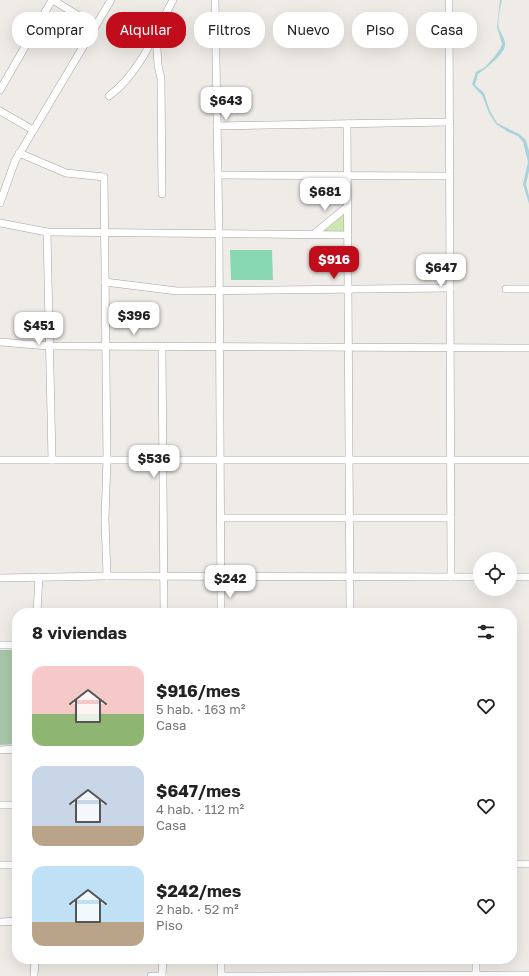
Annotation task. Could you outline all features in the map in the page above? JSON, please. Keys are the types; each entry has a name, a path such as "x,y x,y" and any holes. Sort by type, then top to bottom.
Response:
{"street":[{"path":"0,90 52,0 72,12"},
{"path":"98,21 111,0"},
{"path":"167,12 173,0"},
{"path":"215,0 219,234 221,608"},
{"path":"449,0 451,577"},
{"path":"0,202 19,153 82,48"},
{"path":"109,96 120,89 129,78 148,48"},
{"path":"157,48 161,79 162,194"},
{"path":"0,111 33,130"},
{"path":"217,126 450,122"},
{"path":"347,124 350,608"},
{"path":"19,153 66,173 104,177 108,460 105,519 107,576"},
{"path":"218,175 450,176"},
{"path":"314,234 348,206"},
{"path":"0,223 46,232 348,235"},
{"path":"46,232 52,460"},
{"path":"105,282 177,291 450,288"},
{"path":"506,289 529,289"},
{"path":"0,342 49,346 529,348"},
{"path":"162,346 164,608"},
{"path":"0,460 529,460"},
{"path":"220,518 451,518"},
{"path":"0,578 107,576 473,577"},
{"path":"37,608 39,577"},
{"path":"517,577 529,577"},
{"path":"0,645 12,645"},
{"path":"0,750 12,749"},
{"path":"0,805 12,805"},
{"path":"517,864 529,864"},
{"path":"0,865 12,865"},
{"path":"0,922 12,921"},
{"path":"34,976 35,964"},
{"path":"151,976 162,976 163,964"},
{"path":"221,964 221,976 529,975"},
{"path":"476,964 476,976"}],"green space":[{"path":"345,211 345,231 321,231"},
{"path":"230,250 272,250 273,280 231,280"},
{"path":"0,650 12,650 12,744 0,745"}],"water":[{"path":"500,0 502,0 498,26 504,40 504,48 494,60 478,74 475,85 484,93 490,111 497,123 519,134 526,140 529,151 529,171 526,184 529,204 523,184 528,162 523,142 518,136 508,132 496,124 489,113 482,95 472,84 476,72 485,67 495,56 502,44 497,27"}]}
